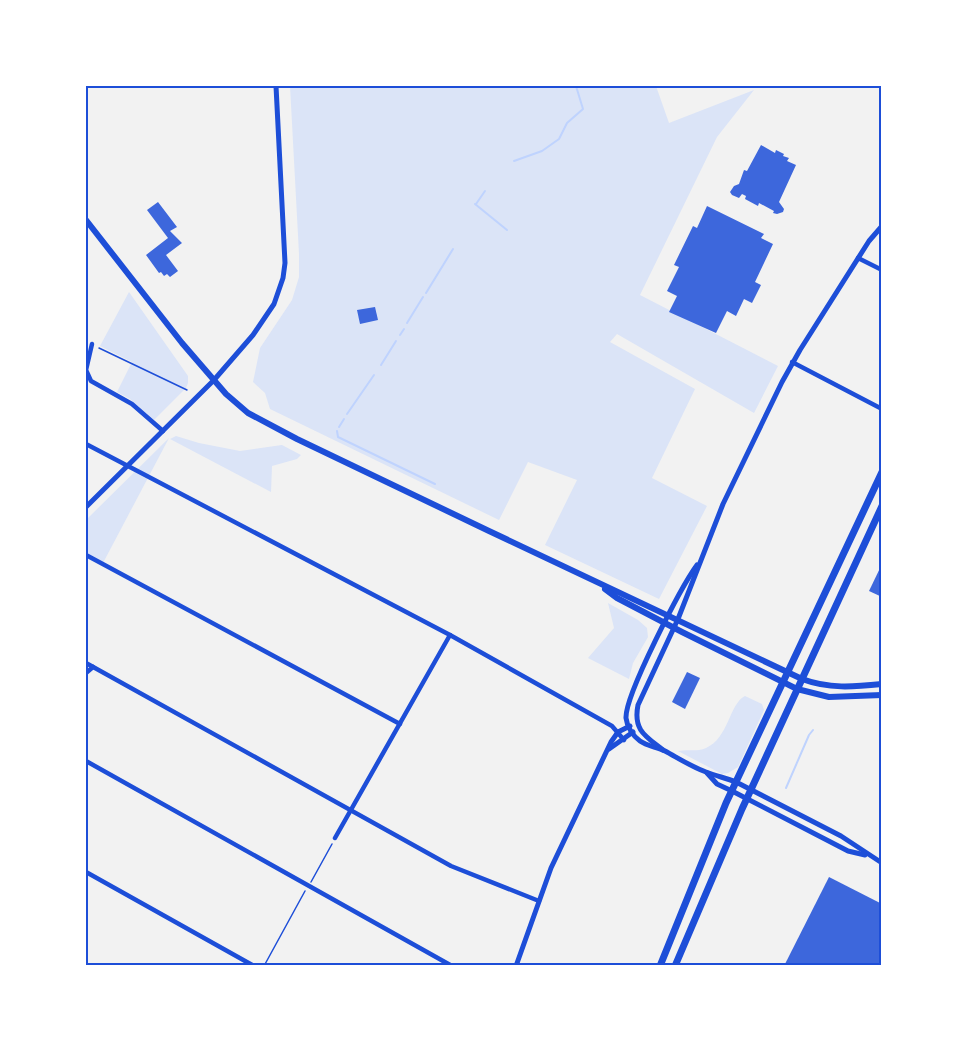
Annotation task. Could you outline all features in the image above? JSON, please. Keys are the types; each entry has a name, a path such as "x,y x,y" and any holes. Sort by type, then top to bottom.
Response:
{"main road":[{"path":"86,220 213,380 236,404 258,418 598,584 678,619 802,679 820,686 839,688 882,684"},
{"path":"660,966 699,866 736,782 882,472"},
{"path":"675,966 751,790 882,506"},
{"path":"598,584 617,598 797,690 829,697 882,694"}],"street":[{"path":"86,507 213,380 269,314 283,278 285,263 276,86"},
{"path":"663,750 643,735 638,726 636,715 638,705 678,619 723,504 792,362 858,258 882,226"},
{"path":"858,258 882,270"},
{"path":"92,344 86,370 91,381 125,399 163,431"},
{"path":"792,362 882,409"},
{"path":"86,444 450,635 612,726 624,740"},
{"path":"86,555 400,724"},
{"path":"699,561 687,578 630,700 626,716 628,726 639,741 663,750 705,772 736,782 841,836 882,863"},
{"path":"335,838 450,635"},
{"path":"86,663 451,866 539,901"},
{"path":"86,674 93,667"},
{"path":"516,966 551,868 577,810 618,732 628,726 638,726"},
{"path":"609,749 633,733 638,726"},
{"path":"86,761 452,966"},
{"path":"705,772 717,784 848,851 870,856"},
{"path":"86,872 254,966"}],"path":[{"path":"92,344 187,390"},
{"path":"264,966 335,838"}],"shaded area":[{"path":"290,86 656,86 669,123 754,90 717,137 640,295 778,366 754,413 617,334 610,342 695,389 652,478 707,506 659,599 545,545 577,480 528,462 499,520 270,409 265,393 253,382 260,348 292,300 299,277"},
{"path":"129,292 188,376 186,388 154,420 130,399 117,392 132,362 100,346"},
{"path":"176,436 240,451 282,445 301,455 297,459 272,466 271,492 170,439"},
{"path":"169,438 103,563 86,554 86,520"},
{"path":"608,603 638,620 647,628 648,637 633,663 629,679 588,658 614,628"},
{"path":"745,696 762,704 764,710 738,767 722,774 678,751 703,749 714,743 720,737 735,706"}],"building":[{"path":"761,145 775,153 776,150 784,154 783,156 789,158 787,161 796,165 779,202 784,209 783,212 777,214 759,203 758,206 745,199 746,196 742,194 739,198 730,192 734,186 739,184 744,170 747,171"},
{"path":"158,202 177,227 170,231 182,243 166,255 178,271 170,277 159,273 146,255 168,238 147,210"},
{"path":"707,206 764,234 761,238 773,244 755,282 761,285 752,303 744,299 736,316 727,311 716,333 669,312 677,296 667,291 679,267 674,265 693,226 697,228"},
{"path":"375,307 378,320 360,324 357,310"},
{"path":"882,564 882,597 869,591"},
{"path":"687,672 700,678 685,709 672,702"},
{"path":"829,877 882,904 882,966 784,966"}],"waterway":[{"path":"514,161 542,151 559,139 567,123 583,109 576,86"},
{"path":"476,204 485,191"},
{"path":"475,204 507,230"},
{"path":"426,293 453,249"},
{"path":"407,323 423,297"},
{"path":"400,335 404,329"},
{"path":"381,365 396,341"},
{"path":"347,414 374,375"},
{"path":"339,427 344,419"},
{"path":"337,431 338,437 435,484"},
{"path":"786,788 813,730"}]}
